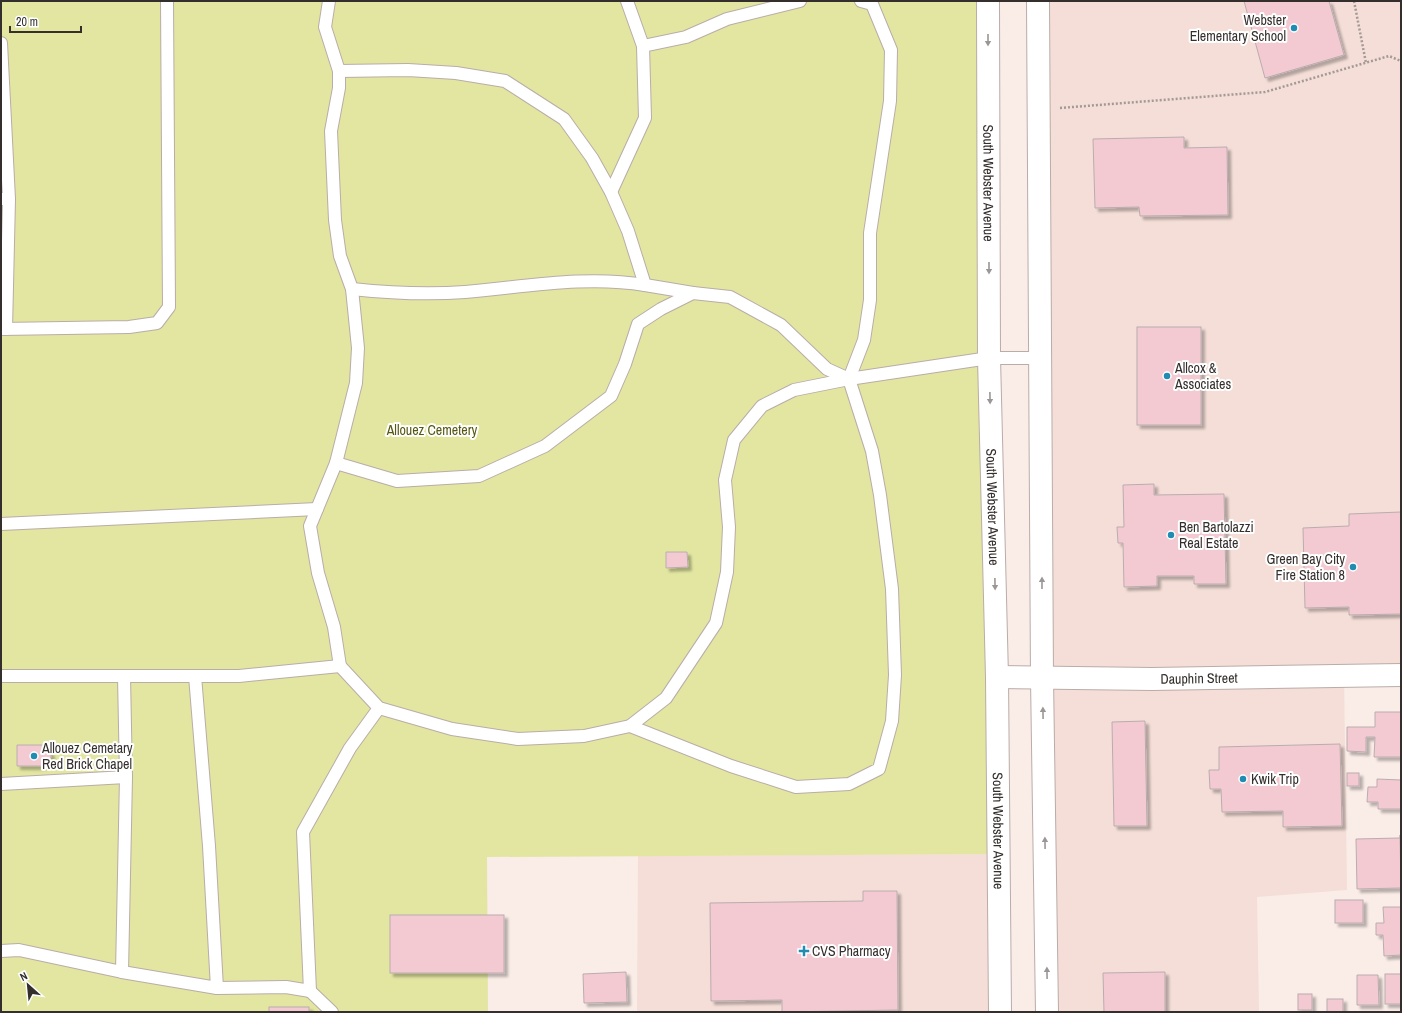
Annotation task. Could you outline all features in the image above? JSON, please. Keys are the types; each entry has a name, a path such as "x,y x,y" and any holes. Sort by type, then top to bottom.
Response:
{"main road":[{"name":"South Webster Avenue","path":"988,1 990,358 997,677 1000,1012"},
{"path":"1038,1 1042,678 1048,1012"},
{"name":"Dauphin Street","path":"997,677 1160,679 1401,675"}],"lane":[{"path":"1,43 5,199 4,329 129,327 157,323 169,307 167,1"},
{"path":"329,1 325,27 339,71 339,88 331,131 335,212 340,256 352,289 358,348 356,383 336,463 310,526 318,573 334,627 340,666 379,708 452,729 518,739 584,736 630,726 666,698 716,623 727,572 729,527 725,480 734,440 762,406 794,390 849,379 990,358 1040,358"},
{"path":"611,192 645,118 643,46 627,1"},
{"path":"643,46 686,37 727,19 800,1"},
{"path":"630,726 732,766 796,787 849,784 878,769 892,721 895,675 892,589 880,495 872,451 849,379 864,340 870,300 870,233 890,101 891,50 872,4 860,1"},
{"path":"339,71 408,70 456,73 505,81 564,119 592,158 611,192 628,231 645,285"},
{"path":"352,289 400,294 463,292 586,280 623,281 730,297 781,325 828,369 849,379"},
{"path":"336,463 397,481 479,476 545,446 610,396 625,364 638,324 661,309 693,292"},
{"path":"1,524 317,509"},
{"path":"1,676 239,676 340,666"},
{"path":"122,972 126,777 124,676"},
{"path":"195,676 209,846 217,988"},
{"path":"310,992 303,832 350,748 379,708"},
{"path":"1,784 126,777"},
{"path":"1,951 19,950 122,972 217,988 286,987 310,992 332,1012"}],"path":[{"path":"1354,1 1366,63"},
{"path":"1058,109 1265,92 1389,56 1401,60"}],"shaded area":[{"path":"1047,1 1401,1 1401,675 1344,676 1347,890 1257,897 1259,1012 1047,1012"},
{"path":"1000,854 1000,1012 637,1012 638,856"}],"green space":[{"name":"Allouez Cemetery","path":"1,1 988,1 1000,854 487,857 488,1012 1,1012"}],"building":[{"name":"Webster Elementary School","path":"1244,1 1329,1 1344,55 1265,78"},
{"path":"1184,137 1184,148 1227,147 1228,215 1140,216 1139,207 1095,208 1093,139"},
{"path":"1137,327 1201,327 1201,425 1137,425"},
{"name":"Ben Bartolazzi Real Estate","path":"1154,484 1154,495 1224,494 1226,584 1194,584 1194,576 1157,576 1157,586 1124,587 1123,543 1118,543 1117,527 1124,527 1123,485"},
{"name":"Green Bay City Fire Station 8","path":"1401,512 1401,614 1349,615 1349,607 1305,608 1303,528 1349,526 1349,514"},
{"path":"666,552 687,552 688,567 666,568"},
{"path":"1375,712 1401,712 1401,757 1374,757 1375,737 1366,737 1366,752 1347,751 1347,727 1375,727"},
{"path":"1145,721 1147,826 1114,826 1112,722"},
{"path":"1340,744 1342,826 1283,827 1283,811 1222,812 1221,789 1210,789 1209,770 1219,770 1219,747"},
{"name":"Allouez Cemetary Red Brick Chapel","path":"17,745 43,745 43,750 47,750 51,753 51,758 47,761 43,761 43,766 17,766"},
{"path":"1347,773 1359,773 1359,786 1347,786"},
{"path":"1377,779 1401,780 1401,809 1378,809 1378,802 1367,802 1368,787 1377,787"},
{"path":"1400,835 1401,888 1357,889 1356,839 1400,838"},
{"name":"CVS Pharmacy","path":"863,891 897,891 898,1010 782,1012 782,1000 711,1001 710,903 863,901"},
{"path":"1335,900 1363,900 1363,923 1335,923"},
{"path":"1383,907 1401,907 1401,955 1384,956 1383,935 1376,935 1376,923 1384,923"},
{"path":"390,915 504,915 504,973 390,973"},
{"path":"626,972 627,1002 584,1003 583,974"},
{"path":"1165,972 1165,1012 1104,1012 1103,973"},
{"path":"1385,974 1401,974 1401,1004 1385,1004"},
{"path":"1357,975 1378,975 1379,1005 1357,1005"},
{"path":"1298,994 1312,994 1312,1010 1298,1010"},
{"path":"1327,999 1343,999 1343,1012 1327,1012"},
{"path":"269,1007 309,1007 309,1012 269,1012"}],"place":[{"name":"Webster Elementary School","path":"1294,28"},
{"name":"Allcox & Associates","path":"1167,376"},
{"name":"Ben Bartolazzi Real Estate","path":"1171,535"},
{"name":"Green Bay City Fire Station 8","path":"1353,567"},
{"name":"Allouez Cemetary Red Brick Chapel","path":"34,756"},
{"name":"Kwik Trip","path":"1243,779"},
{"name":"CVS Pharmacy","path":"804,951"}]}
